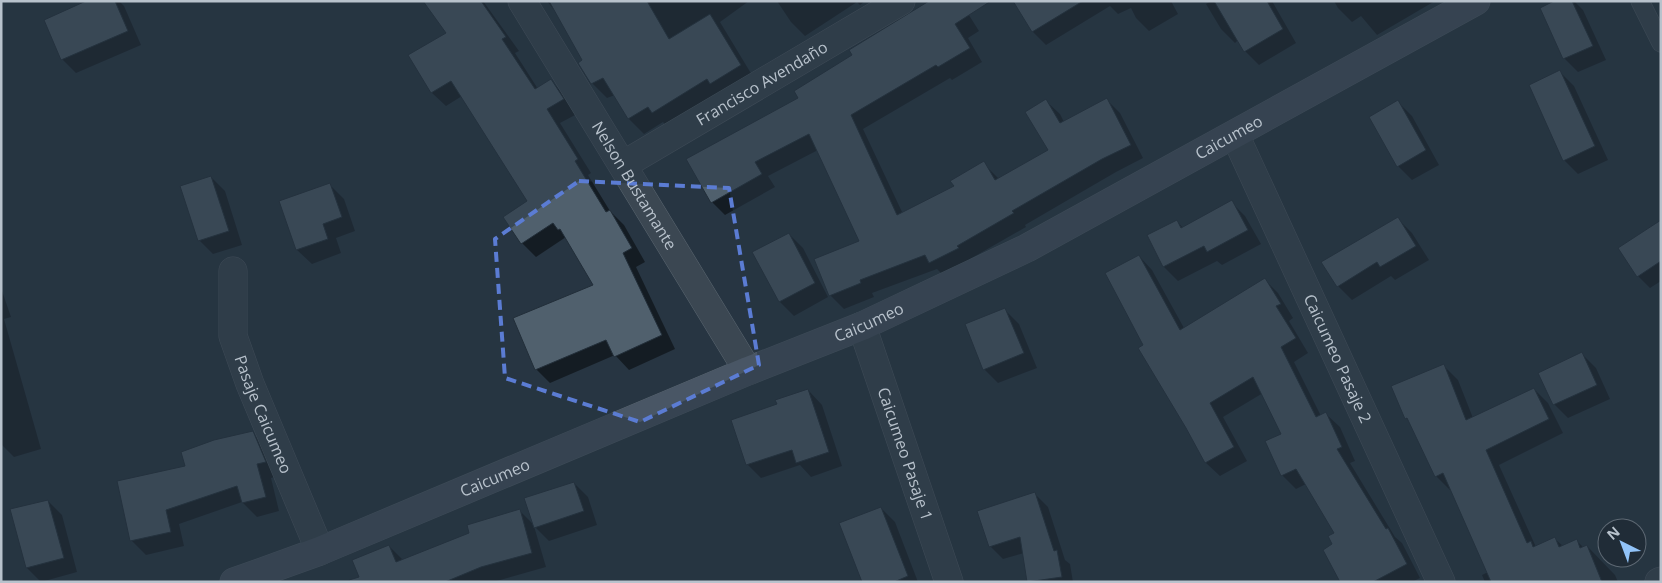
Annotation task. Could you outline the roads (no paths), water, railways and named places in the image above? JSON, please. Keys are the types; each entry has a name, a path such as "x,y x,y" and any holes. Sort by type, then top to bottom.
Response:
{"street":[{"name":"Nelson Bustamante","path":"522,1 748,371"},
{"name":"Francisco Avendaño","path":"623,165 901,1"},
{"name":"Caicumeo","path":"234,582 320,552 748,371 862,326 1027,248 1476,1"},
{"name":"Caicumeo Pasaje 2","path":"1235,135 1441,582"},
{"name":"Pasaje Caicumeo","path":"233,271 233,336 250,384 320,552"},
{"name":"Caicumeo Pasaje 1","path":"862,326 949,582"}],"lane":[{"path":"1640,1 1661,43"}]}
